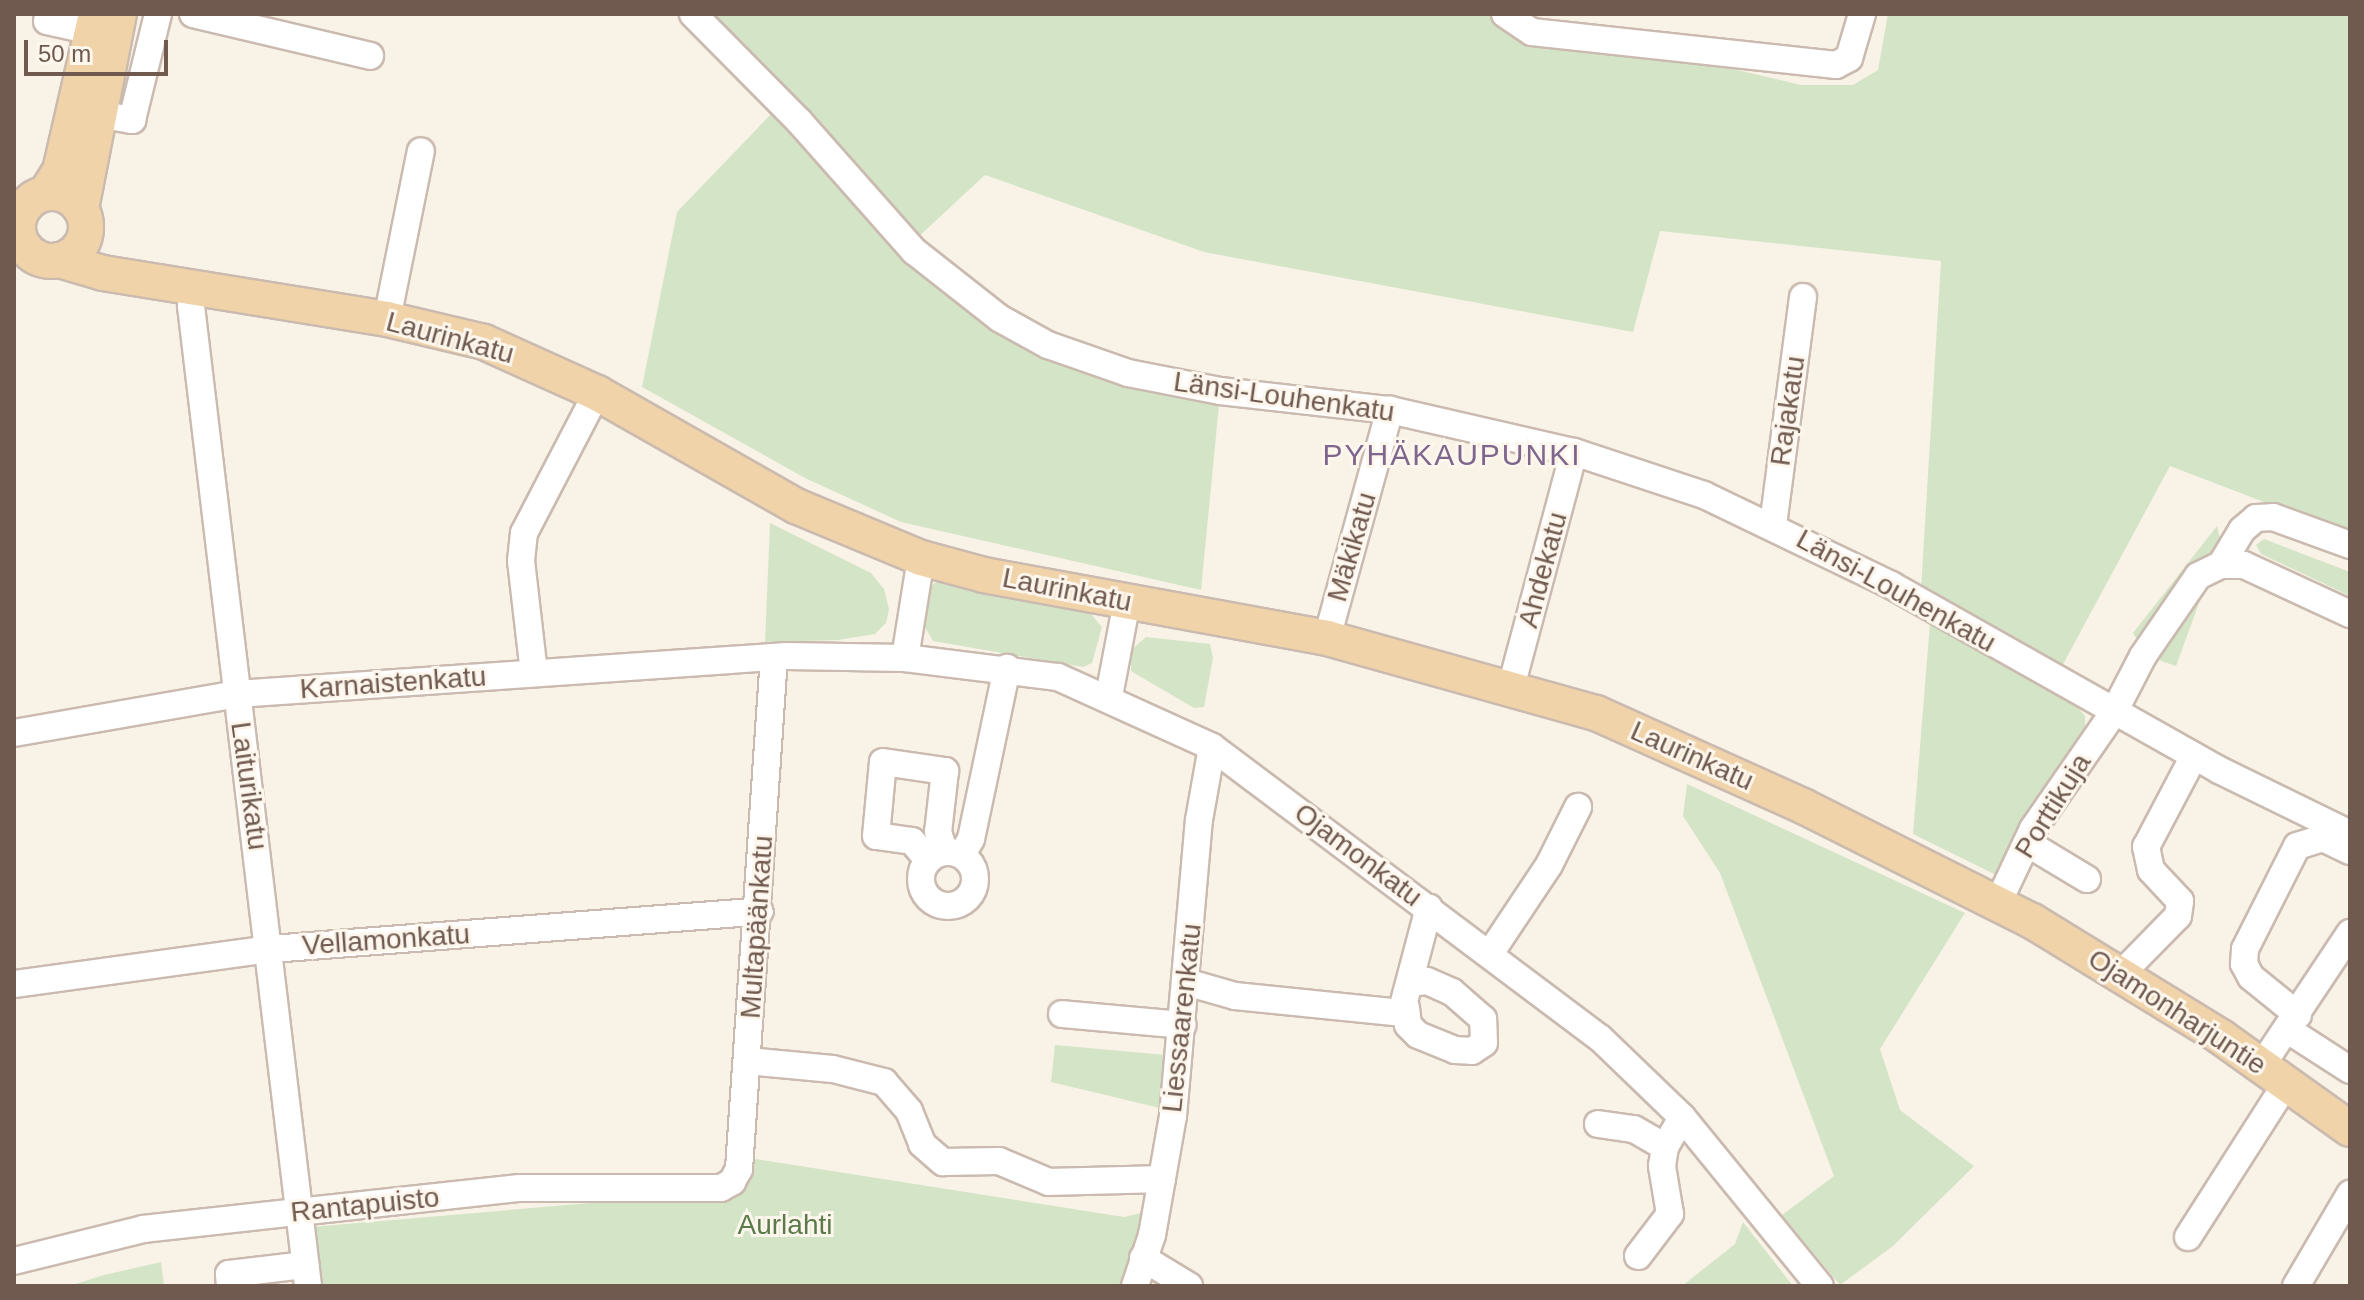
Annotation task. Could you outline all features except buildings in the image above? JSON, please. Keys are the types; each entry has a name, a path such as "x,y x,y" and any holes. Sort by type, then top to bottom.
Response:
{"main road":[{"path":"84,20 98,114 83,221 77,251 59,260 40,259 19,247 18,231 27,207 60,171 84,20"},
{"path":"27,207 66,196 83,221"},
{"name":"Laurinkatu","path":"83,221 141,275"},
{"name":"Laurinkatu","path":"59,260 103,273 141,275 387,319 484,342 597,393 796,506 921,558 1127,602 1327,638 1596,713 1803,806 1998,903"},
{"name":"Ojamonharjuntie","path":"1998,903 2121,974 2349,1126"}],"street":[{"path":"98,114 132,120 158,14"},
{"path":"193,14 370,56"},
{"name":"Länsi-Louhenkatu","path":"693,14 799,121 914,251 1024,332 1128,373 1234,393 1390,410 1574,452 1704,495 1773,525 2344,839"},
{"path":"1505,14 1532,32 1836,65 1849,58 1862,14"},
{"path":"387,319 421,151"},
{"name":"Laiturikatu","path":"194,286 191,306 271,949 307,1275"},
{"name":"Rajakatu","path":"1773,525 1803,297"},
{"path":"534,673 521,561 524,533 597,393"},
{"name":"Mäkikatu","path":"1327,638 1390,410"},
{"name":"Ahdekatu","path":"1511,687 1574,452"},
{"path":"2221,565 2242,530 2256,518 2273,517 2350,545"},
{"path":"905,658 921,558"},
{"path":"2221,565 2244,565 2350,614"},
{"name":"Porttikuja","path":"1998,903 2027,843 2114,712 2143,656 2198,576 2221,565"},
{"path":"1109,696 1127,602"},
{"name":"Karnaistenkatu","path":"14,733 237,694 774,657"},
{"name":"Ojamonkatu","path":"774,657 905,658 1007,668 1058,677 1109,696 1212,747 1491,952 1600,1038 1682,1117 1820,1286"},
{"name":"Multapäänkatu","path":"721,1188 739,1169 760,911 774,657"},
{"path":"945,856 971,839 1007,668"},
{"name":"Liessaarenkatu","path":"1135,1286 1162,1179 1182,1025 1199,820 1212,747"},
{"path":"2121,974 2178,916 2180,901 2151,870 2146,847 2194,756"},
{"path":"945,856 912,841 876,836 883,762 985,775"},
{"path":"945,771 938,832 945,856"},
{"path":"1491,952 1549,865 1578,807"},
{"path":"2344,839 2312,839 2297,846 2245,949 2244,964 2251,977 2293,1022 2350,1070"},
{"path":"2027,843 2087,879"},
{"path":"1186,982 1235,996 1395,1014 1409,996 1429,908"},
{"name":"Vellamonkatu","path":"14,984 271,949 760,911"},
{"path":"2188,1237 2275,1074 2293,1022 2350,933"},
{"path":"1062,1014 1182,1025"},
{"path":"747,1061 833,1069 884,1082 909,1111 922,1144 943,1162 999,1161 1049,1182 1162,1179"},
{"path":"1638,1256 1670,1214 1662,1166 1665,1147 1682,1117"},
{"path":"1598,1124 1634,1129 1665,1147"},
{"name":"Rantapuisto","path":"14,1261 143,1229 520,1188 721,1188"},
{"path":"2296,1286 2350,1194"},
{"path":"1143,1258 1189,1286"},
{"path":"230,1286 229,1274 307,1275"}],"green space":[{"path":"712,14 1498,14 1801,85 1853,85 1878,70 1888,14 2350,14 2350,535 2170,466 2061,668 1921,589 1941,261 1660,231 1633,332 1204,252 985,175 916,239 804,109"},
{"path":"775,110 1042,355 1143,391 1219,405 1201,590 901,522 805,478 642,387 677,212"},
{"path":"770,523 871,573 884,589 889,609 886,623 875,634 838,640 765,642"},
{"path":"2217,526 2221,542 2183,580 2140,645 2133,633"},
{"path":"2264,539 2350,572 2350,596 2261,554 2256,545"},
{"path":"942,579 1090,613 1102,627 1092,663 1083,667 933,641 922,622 930,586"},
{"path":"2206,584 2176,666 2161,661 2155,654"},
{"path":"1930,623 2075,704 2085,716 2085,742 2004,870 1994,874 1913,834"},
{"path":"1146,637 1210,644 1213,658 1204,707 1194,708 1131,671 1131,650"},
{"path":"1687,784 1965,913 1880,1049 1900,1110 1974,1166 1893,1246 1840,1285 1782,1215 1834,1176 1720,873 1683,816"},
{"path":"1055,1045 1166,1055 1160,1108 1051,1082"},
{"name":"Aurlahti","path":"756,1159 1124,1217 1141,1213 1125,1286 319,1286 311,1227 590,1203 718,1200 743,1178"},
{"path":"1743,1222 1793,1286 1682,1286 1735,1244"},
{"path":"161,1262 164,1286 69,1286 104,1275"}],"district":[{"name":"PYHÄKAUPUNKI","path":"1452,455"}]}
